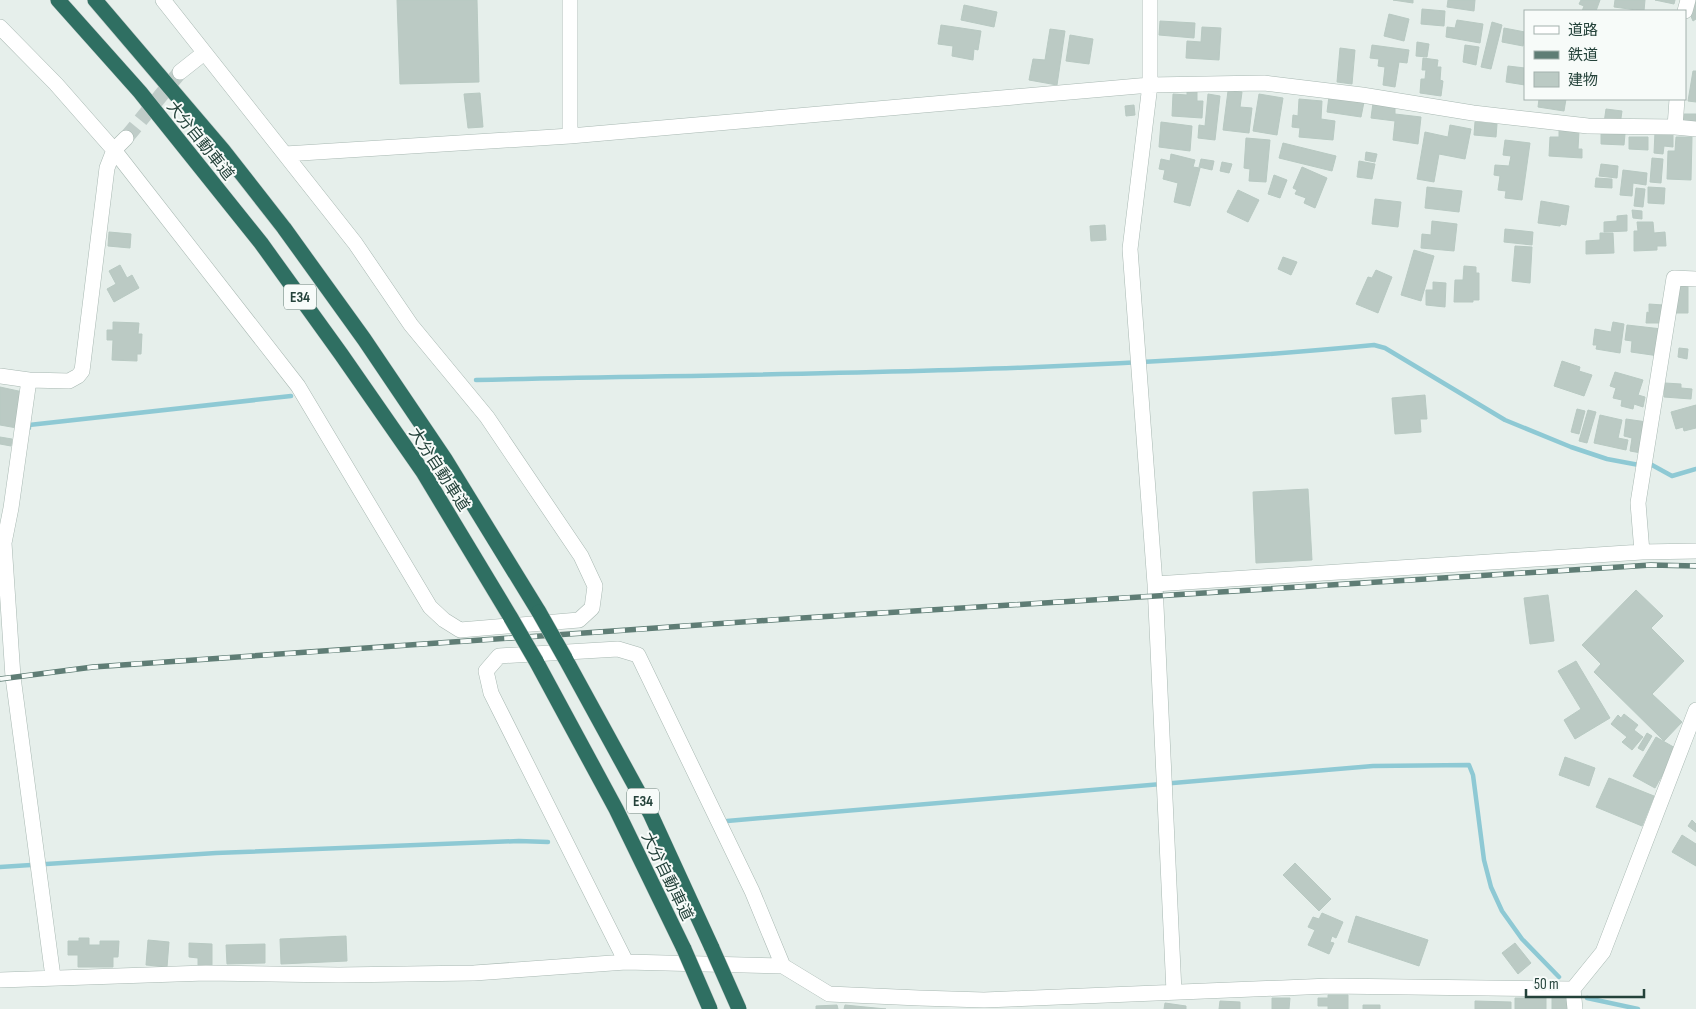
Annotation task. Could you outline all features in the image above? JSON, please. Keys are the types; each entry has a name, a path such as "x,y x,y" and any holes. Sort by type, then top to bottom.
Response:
{"highway":[{"name":"大分自動車道","path":"58,0 140,92 261,243 423,472 536,661 616,809 684,949 710,1009"},
{"name":"大分自動車道","path":"95,0 223,150 284,228 358,331 445,459 539,612 651,814 739,1009"}],"street":[{"path":"0,27 56,84 114,150 298,386 430,607 444,620 460,630 579,620 592,608 595,586 581,556 487,417 411,325 355,243 163,0"},
{"path":"570,0 570,136"},
{"path":"1150,0 1150,86 1130,248 1156,584 1174,992"},
{"path":"180,72 204,53"},
{"path":"285,154 570,136 1150,86 1264,83 1362,95 1473,113 1588,126 1696,129"},
{"path":"1675,127 1677,100"},
{"path":"0,376 29,380 69,381 78,376 82,371 107,168 114,150 126,138"},
{"path":"1642,552 1638,503 1674,278 1696,279"},
{"path":"29,380 6,507 4,543 13,677 53,977"},
{"path":"1156,584 1642,552 1696,551"},
{"path":"626,962 491,693 486,671 499,656 618,649 638,655 752,892 783,966"},
{"path":"1575,1009 1573,989 1603,952 1696,710"},
{"path":"0,980 206,972 338,975 474,973 626,962 783,966 828,994 984,1000 1330,986 1573,989"}],"building":[{"path":"397,0 477,0 479,82 400,84"},
{"path":"1393,0 1413,0 1413,3"},
{"path":"1448,0 1475,0 1474,11 1447,7"},
{"path":"1581,0 1600,0 1596,10 1582,10 1584,6 1579,4"},
{"path":"1615,0 1645,0 1644,10 1614,7"},
{"path":"1655,0 1675,0 1674,4"},
{"path":"1694,0 1696,0 1696,19 1693,21 1690,14"},
{"path":"964,5 997,12 994,27 961,20"},
{"path":"1422,9 1445,11 1444,26 1421,24"},
{"path":"1389,14 1409,19 1404,41 1384,36"},
{"path":"1457,20 1483,24 1480,43 1446,37 1447,27 1455,28"},
{"path":"1160,21 1195,23 1194,38 1159,35"},
{"path":"1492,22 1502,25 1491,69 1481,67"},
{"path":"941,25 981,31 978,50 974,49 973,60 952,56 953,46 938,44"},
{"path":"1202,27 1221,28 1219,60 1186,58 1187,41 1201,42"},
{"path":"1504,28 1524,32 1523,46 1502,42"},
{"path":"1050,29 1065,31 1057,85 1029,80 1033,59 1045,60"},
{"path":"1070,35 1093,39 1089,64 1066,61"},
{"path":"1417,42 1429,44 1427,57 1416,56"},
{"path":"1372,45 1409,50 1407,63 1399,62 1395,87 1383,85 1385,67 1378,66 1379,59 1370,58"},
{"path":"1465,45 1479,47 1476,65 1463,62"},
{"path":"1340,48 1355,50 1352,84 1337,82"},
{"path":"1423,58 1438,60 1437,67 1441,67 1440,80 1443,81 1441,96 1420,93 1421,79 1425,79 1426,70 1422,70"},
{"path":"1508,66 1524,68 1524,85 1506,82"},
{"path":"1693,71 1696,71 1696,102 1688,101"},
{"path":"1187,90 1197,90 1197,101 1203,101 1202,118 1172,116 1173,94 1187,95"},
{"path":"1228,91 1242,92 1240,107 1252,108 1249,133 1223,130"},
{"path":"480,93 483,127 468,128 464,94"},
{"path":"1208,94 1220,96 1215,140 1198,138 1199,125 1205,126"},
{"path":"1259,94 1283,98 1277,135 1253,131"},
{"path":"1329,96 1364,102 1361,117 1327,112"},
{"path":"1299,99 1322,101 1321,119 1335,121 1333,140 1299,137 1300,128 1292,127 1293,115 1298,116"},
{"path":"1539,100 1566,100 1564,111 1538,107"},
{"path":"1373,103 1395,106 1395,114 1421,117 1418,144 1393,140 1395,121 1371,118"},
{"path":"1134,105 1135,115 1126,116 1125,106"},
{"path":"1606,109 1622,111 1620,125 1604,123"},
{"path":"1681,114 1696,114 1696,126 1681,126"},
{"path":"1161,122 1192,126 1190,151 1159,147"},
{"path":"1475,122 1497,124 1496,137 1474,135"},
{"path":"1450,125 1471,129 1465,159 1439,154 1434,182 1417,179 1425,132 1448,137"},
{"path":"1559,130 1579,131 1578,149 1582,149 1582,158 1549,156 1550,137 1559,137"},
{"path":"1655,132 1673,133 1673,147 1664,146 1663,154 1654,153"},
{"path":"1601,133 1625,134 1624,145 1601,144"},
{"path":"1629,137 1648,137 1648,150 1629,149"},
{"path":"1676,137 1692,137 1691,180 1667,179 1668,151 1675,151"},
{"path":"1246,138 1270,140 1266,182 1249,181 1250,169 1244,168"},
{"path":"1505,140 1530,143 1522,200 1505,198 1506,191 1498,190 1500,176 1494,175 1495,165 1509,166 1511,156 1503,155"},
{"path":"1283,143 1336,156 1332,171 1279,158"},
{"path":"1366,152 1377,154 1375,162 1365,160"},
{"path":"1171,154 1195,160 1193,167 1200,168 1190,206 1174,202 1178,183 1163,179 1165,170 1159,169 1161,159 1170,161"},
{"path":"1652,158 1663,159 1661,183 1650,182"},
{"path":"1201,159 1214,161 1212,170 1199,167"},
{"path":"1359,161 1375,164 1372,179 1357,177"},
{"path":"1222,162 1232,164 1229,173 1220,171"},
{"path":"1601,164 1618,166 1617,178 1599,176"},
{"path":"1302,167 1327,178 1315,208 1304,203 1306,198 1295,194 1297,190 1293,188"},
{"path":"1623,170 1647,173 1646,185 1633,183 1632,196 1620,195"},
{"path":"1274,175 1287,180 1280,198 1268,194"},
{"path":"1596,178 1612,179 1612,188 1595,187"},
{"path":"1427,187 1462,191 1459,212 1425,208"},
{"path":"1648,187 1665,188 1664,204 1648,203"},
{"path":"1636,188 1645,189 1643,207 1634,206"},
{"path":"1238,190 1259,200 1248,222 1227,212"},
{"path":"1375,199 1401,202 1398,227 1372,224"},
{"path":"1541,201 1569,206 1566,225 1538,223"},
{"path":"1632,210 1642,211 1642,219 1633,218"},
{"path":"1627,215 1627,231 1604,232 1604,222 1617,221 1617,216"},
{"path":"1432,221 1457,224 1454,251 1421,248 1422,234 1431,235"},
{"path":"1637,222 1653,222 1654,233 1665,232 1666,246 1657,246 1657,250 1634,251 1634,231 1638,231"},
{"path":"1105,225 1106,240 1091,241 1090,226"},
{"path":"1505,229 1533,232 1532,245 1504,242"},
{"path":"109,232 131,234 130,248 108,246"},
{"path":"1600,233 1613,233 1614,253 1586,254 1586,241 1600,240"},
{"path":"1515,246 1532,247 1530,283 1512,281"},
{"path":"1414,250 1434,256 1421,301 1401,295"},
{"path":"1283,257 1297,262 1291,275 1278,269"},
{"path":"120,265 127,278 132,275 139,288 114,302 107,289 116,284 109,271"},
{"path":"1464,266 1476,267 1476,273 1479,273 1479,300 1473,300 1473,302 1454,302 1455,280 1463,280"},
{"path":"1376,270 1392,277 1378,313 1356,304 1368,277 1372,278"},
{"path":"1433,282 1446,283 1445,307 1426,305 1426,290 1433,290"},
{"path":"1675,283 1688,284 1688,313 1675,313"},
{"path":"1649,304 1663,305 1663,323 1646,323"},
{"path":"113,322 139,323 138,334 142,334 141,354 137,354 137,361 112,360 113,340 107,340 107,330 113,330"},
{"path":"1613,322 1624,324 1620,353 1596,349 1597,345 1593,345 1595,329 1611,332"},
{"path":"1627,325 1662,329 1659,356 1631,352 1632,341 1625,340"},
{"path":"1679,348 1688,349 1687,359 1678,357"},
{"path":"1562,361 1580,367 1579,371 1592,375 1584,396 1554,386"},
{"path":"1615,372 1643,380 1638,395 1645,397 1643,407 1634,404 1633,409 1621,406 1622,400 1613,398 1616,388 1610,386"},
{"path":"1665,383 1681,384 1681,388 1692,389 1691,399 1664,397"},
{"path":"0,387 23,392 17,428 0,425"},
{"path":"1425,395 1427,419 1420,419 1421,432 1395,434 1392,398"},
{"path":"1696,405 1696,428 1684,431 1683,427 1676,429 1671,412"},
{"path":"1577,409 1585,411 1579,434 1571,432"},
{"path":"1588,410 1596,412 1587,443 1579,441"},
{"path":"1600,415 1622,420 1618,438 1628,440 1626,450 1594,443"},
{"path":"1626,419 1647,422 1641,453 1630,451 1632,438 1624,436"},
{"path":"0,437 12,439 11,446 0,444"},
{"path":"1308,489 1312,560 1256,563 1253,492"},
{"path":"1636,590 1663,616 1651,628 1684,661 1652,694 1682,722 1664,741 1594,672 1601,664 1582,645"},
{"path":"1548,595 1554,641 1530,644 1524,598"},
{"path":"1576,661 1610,718 1575,739 1564,720 1581,709 1558,671"},
{"path":"1624,714 1638,725 1634,730 1643,737 1632,750 1622,742 1627,737 1611,724 1618,715 1621,718"},
{"path":"1647,733 1652,736 1643,751 1638,748"},
{"path":"1656,737 1677,749 1655,788 1633,776"},
{"path":"1565,757 1595,768 1589,786 1559,775"},
{"path":"1609,778 1654,796 1642,826 1596,807"},
{"path":"1692,820 1696,824 1696,832 1688,826"},
{"path":"1682,835 1696,844 1696,866 1672,852"},
{"path":"1295,863 1331,899 1319,911 1283,875"},
{"path":"1322,913 1343,922 1336,938 1332,936 1330,942 1334,943 1329,954 1308,945 1315,930 1308,927 1313,917 1319,919"},
{"path":"1356,916 1428,940 1419,966 1348,942"},
{"path":"346,936 347,961 281,964 280,939"},
{"path":"79,938 89,938 89,945 100,945 100,941 119,941 118,957 113,957 113,967 78,967 78,955 68,955 68,941 79,941"},
{"path":"148,940 169,942 167,967 146,965"},
{"path":"189,943 212,944 212,965 198,965 198,958 189,957"},
{"path":"1515,943 1531,963 1518,974 1502,953"},
{"path":"265,944 265,963 227,964 226,945"},
{"path":"1552,991 1572,991 1572,1009 1552,1009"},
{"path":"1328,995 1348,995 1348,1009 1328,1009 1328,1006 1318,1006 1318,998 1328,998"},
{"path":"1272,998 1290,998 1289,1009 1272,1009"},
{"path":"1515,998 1546,998 1546,1009 1515,1009"},
{"path":"1220,1001 1240,1002 1240,1009 1219,1009"},
{"path":"1475,1001 1511,1002 1511,1009 1475,1009"},
{"path":"1165,1003 1186,1006 1186,1009 1164,1009"},
{"path":"837,1005 838,1009 816,1009 816,1006"},
{"path":"845,1005 886,1009 844,1009"},
{"path":"1363,1005 1380,1005 1380,1009 1363,1009"}],"waterway":[{"path":"476,380 1038,367 1262,355 1374,345 1385,348 1505,420 1571,447 1607,459 1639,465 1652,465 1672,476 1696,469"},
{"path":"29,428 29,425 291,396"},
{"path":"727,821 1373,766 1469,765 1473,775 1484,860 1491,887 1502,911 1522,939 1559,977"},
{"path":"0,867 216,853 519,841 548,842"},
{"path":"1587,998 1638,1009"}],"tunnel":[{"path":"126,138 180,72"}],"railway":[{"path":"0,679 93,667 786,619 1651,565 1696,566"}]}
